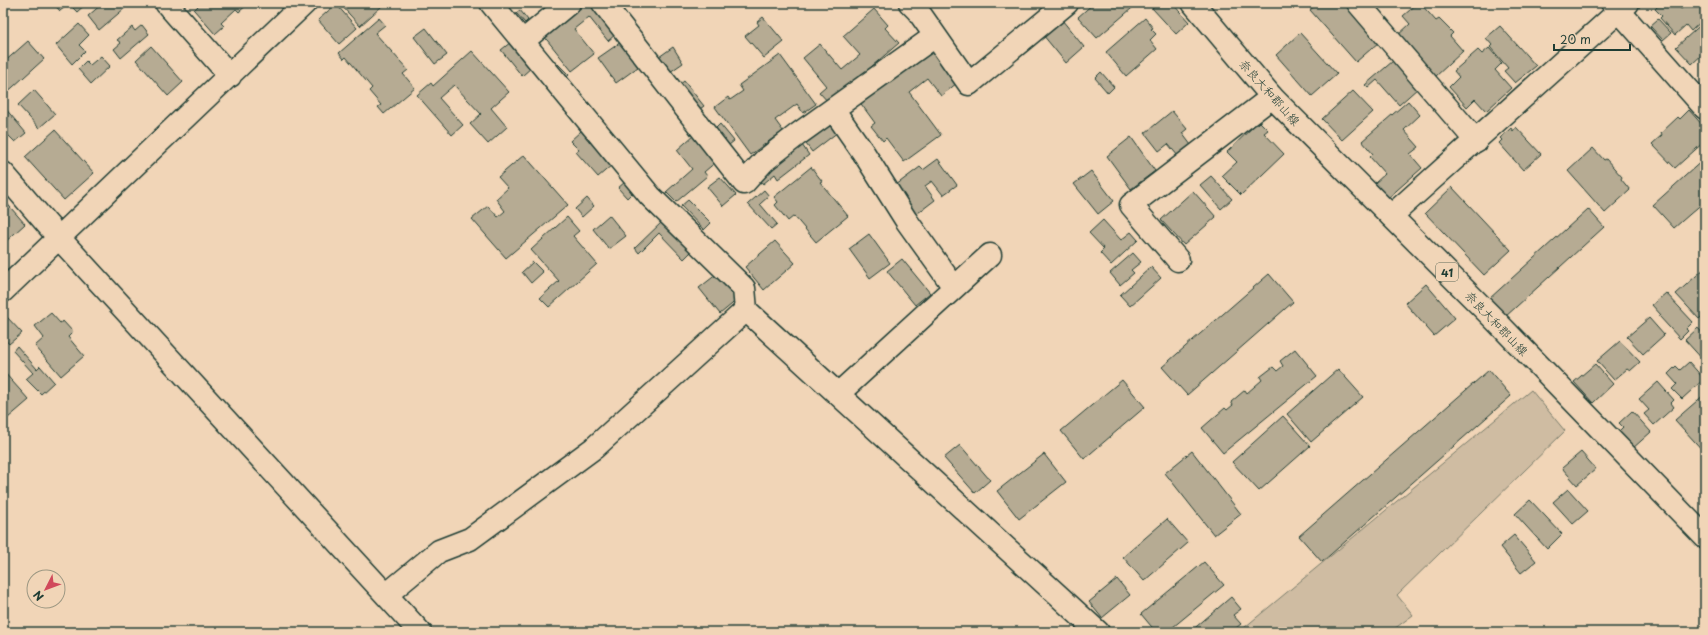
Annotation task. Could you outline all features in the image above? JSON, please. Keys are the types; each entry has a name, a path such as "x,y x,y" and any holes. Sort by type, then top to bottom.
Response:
{"street":[{"path":"166,3 230,76"},
{"path":"3,291 305,3"},
{"path":"491,3 650,196 744,288 746,310 1098,632"},
{"path":"523,41 570,3"},
{"path":"603,3 744,183 764,161 796,134 935,36"},
{"path":"910,3 969,84 1067,3"},
{"name":"奈良大和郡山線","path":"1193,3 1272,97 1495,320 1705,537"},
{"path":"1358,3 1476,141"},
{"path":"1391,216 1476,141 1620,6 1705,108"},
{"path":"1178,260 1131,205 1272,97"},
{"path":"833,109 865,155 906,220 954,287"},
{"path":"3,173 59,238 420,632"},
{"path":"838,394 990,255"},
{"path":"386,595 439,550 470,539 594,448 746,310"}],"shaded area":[{"path":"1531,390 1565,431 1397,595 1413,615 1390,632 1239,632"}],"building":[{"path":"53,3 87,3 77,12 69,4 60,11"},
{"path":"103,3 126,3 123,5 125,8 99,30 88,16"},
{"path":"201,3 249,3 239,12 236,9 221,23 224,26 215,34 194,10"},
{"path":"339,3 379,3 382,6 360,26"},
{"path":"584,3 593,3 617,33 608,41 589,17 574,29 594,54 572,71 543,35"},
{"path":"1094,3 1138,3 1097,38 1078,17"},
{"path":"1158,3 1172,3 1189,22 1176,34 1152,8"},
{"path":"1318,3 1344,3 1379,42 1356,62 1310,10"},
{"path":"1418,3 1420,3 1436,21 1439,19 1453,33 1450,36 1463,51 1435,77 1397,36 1410,24 1403,16"},
{"path":"1661,3 1676,3 1681,9 1688,3 1702,3 1705,7 1705,18 1691,31 1686,25 1675,35 1660,18 1662,16 1655,9"},
{"path":"336,4 357,28 339,44 318,20"},
{"path":"874,9 888,25 885,28 899,43 829,103 819,92 826,86 803,58 820,44 842,70 860,55 843,36"},
{"path":"520,10 528,20 525,23 516,13"},
{"path":"763,17 784,42 764,58 745,36 759,25 757,22"},
{"path":"379,18 385,25 375,33 408,70 403,74 415,88 384,114 378,107 381,105 369,91 372,88 346,57 344,59 339,53"},
{"path":"1145,18 1153,28 1151,29 1156,34 1150,40 1157,49 1126,76 1106,52"},
{"path":"1658,19 1671,33 1663,40 1650,26"},
{"path":"1062,20 1084,47 1066,63 1043,35"},
{"path":"1705,21 1705,52 1692,64 1676,47"},
{"path":"79,24 89,35 79,45 85,51 72,64 56,45"},
{"path":"142,25 149,34 121,58 114,49 121,43 117,40 132,27 135,31"},
{"path":"1500,26 1536,66 1515,83 1504,71 1508,68 1490,47 1492,45 1486,38"},
{"path":"426,28 447,55 435,64 414,37"},
{"path":"1300,33 1337,74 1312,96 1276,55"},
{"path":"28,41 44,59 3,96 3,63"},
{"path":"511,42 532,67 522,76 501,50"},
{"path":"621,42 638,67 616,83 598,58"},
{"path":"151,46 183,82 168,96 136,60"},
{"path":"673,47 683,63 670,72 659,57"},
{"path":"931,48 957,83 941,96 927,78 909,92 941,135 904,162 886,138 883,141 871,126 875,123 859,101"},
{"path":"1489,48 1502,63 1495,70 1511,88 1486,111 1475,99 1467,107 1449,87 1459,77 1454,71 1478,50 1482,54"},
{"path":"472,51 509,92 491,108 507,127 488,144 470,124 481,114 454,85 439,98 463,125 452,135 417,95 431,83 433,86"},
{"path":"780,55 816,104 803,113 797,104 775,120 783,131 750,155 715,107 728,97 730,100 743,91 739,85"},
{"path":"101,56 110,66 91,84 78,69 86,61 90,65"},
{"path":"1393,61 1418,88 1399,105 1377,80 1368,88 1365,85"},
{"path":"558,64 569,75 566,78 555,66"},
{"path":"1101,72 1114,87 1108,93 1095,78"},
{"path":"684,81 704,106 700,109 679,85"},
{"path":"34,90 55,114 39,128 18,105"},
{"path":"1353,91 1373,112 1342,140 1322,119"},
{"path":"1408,101 1420,115 1404,130 1419,147 1410,154 1422,168 1388,198 1375,183 1385,174 1370,157 1373,154 1362,141"},
{"path":"5,108 26,133 15,142 5,132 3,133 3,110"},
{"path":"1689,110 1705,128 1705,141 1675,168 1652,144 1678,117 1680,119"},
{"path":"1172,111 1187,129 1182,133 1191,145 1178,156 1168,144 1159,151 1145,133"},
{"path":"830,121 838,132 812,152 803,140"},
{"path":"1259,121 1268,130 1264,133 1284,154 1241,195 1222,176 1237,162 1227,152"},
{"path":"720,124 734,141 729,145 715,129"},
{"path":"1516,127 1541,154 1523,170 1499,143 1502,140 1500,138 1511,128 1513,131"},
{"path":"55,130 94,173 64,200 25,157"},
{"path":"581,131 612,165 598,177 576,152 579,150 570,141"},
{"path":"694,135 717,161 704,172 707,176 676,202 666,192 692,169 677,150"},
{"path":"1131,137 1155,171 1131,189 1107,156"},
{"path":"800,142 809,155 778,179 775,174 763,184 756,175"},
{"path":"1593,148 1604,160 1606,159 1622,177 1621,179 1630,190 1605,213 1568,171"},
{"path":"524,155 568,205 506,258 472,219 488,206 498,217 505,211 496,199 508,188 498,177"},
{"path":"1705,158 1705,201 1674,228 1653,205"},
{"path":"938,159 957,185 943,195 932,181 925,186 935,200 914,216 903,200 906,198 896,185 920,167 923,170"},
{"path":"811,167 822,181 820,182 848,216 816,242 794,216 788,221 775,205 778,202 774,197"},
{"path":"1091,171 1114,201 1098,214 1074,184"},
{"path":"1211,176 1232,199 1221,209 1200,185"},
{"path":"720,177 736,195 723,206 707,187"},
{"path":"625,182 633,192 627,198 618,188"},
{"path":"1452,187 1511,250 1484,275 1425,213"},
{"path":"764,190 769,196 760,204 777,224 771,229 748,204"},
{"path":"1193,191 1216,217 1184,245 1161,220"},
{"path":"587,198 594,206 582,217 575,209"},
{"path":"3,199 25,224 3,244"},
{"path":"688,200 711,223 704,230 681,206"},
{"path":"1588,209 1604,227 1505,317 1489,299"},
{"path":"609,215 626,236 609,249 593,229"},
{"path":"567,217 579,231 573,236 597,264 549,307 540,298 559,281 531,250"},
{"path":"664,220 693,250 684,259 659,233 639,253 635,248"},
{"path":"1103,220 1121,240 1131,232 1138,240 1111,265 1100,253 1104,249 1089,233"},
{"path":"869,234 890,263 870,278 849,249"},
{"path":"775,241 795,263 764,290 745,267"},
{"path":"1133,253 1141,262 1131,270 1134,273 1120,285 1110,273"},
{"path":"902,259 930,293 915,305 887,271"},
{"path":"533,262 543,272 531,283 522,272"},
{"path":"1151,267 1161,278 1130,306 1120,295"},
{"path":"1705,268 1705,314 1699,319 1676,294"},
{"path":"717,274 738,299 720,314 699,288"},
{"path":"1269,274 1293,302 1187,395 1162,367"},
{"path":"1426,284 1455,318 1434,336 1405,303"},
{"path":"1666,293 1693,322 1686,329 1688,331 1680,339 1659,316 1661,315 1652,305"},
{"path":"51,313 60,323 63,321 73,332 68,337 84,356 61,376 35,346 44,338 35,326"},
{"path":"6,316 22,333 9,344 3,337 3,319"},
{"path":"1649,318 1664,335 1643,354 1627,337"},
{"path":"1698,328 1705,336 1705,362 1685,340"},
{"path":"1620,341 1640,362 1630,371 1627,369 1614,380 1597,361"},
{"path":"17,346 37,369 40,366 54,382 41,394 26,379 33,373 13,351"},
{"path":"1295,349 1317,376 1223,453 1202,428 1225,408 1227,410 1233,405 1231,402 1245,390 1247,393 1262,380 1260,377 1273,367 1277,371 1283,366 1280,361"},
{"path":"1689,362 1704,379 1682,399 1672,389 1677,384 1668,374 1676,366 1680,370"},
{"path":"1595,364 1613,384 1593,403 1574,382"},
{"path":"1338,369 1363,397 1311,442 1287,414"},
{"path":"1489,370 1511,396 1322,562 1299,536"},
{"path":"3,371 29,400 8,418 3,413"},
{"path":"1122,380 1145,407 1084,459 1061,431"},
{"path":"1658,382 1674,400 1671,403 1674,407 1654,425 1644,414 1649,410 1639,399"},
{"path":"1705,394 1705,453 1675,420"},
{"path":"1632,411 1651,432 1632,449 1618,432 1623,427 1619,423"},
{"path":"1283,416 1310,446 1259,491 1232,462"},
{"path":"960,445 990,480 975,493 944,458"},
{"path":"1192,451 1241,514 1214,535 1165,473"},
{"path":"1581,452 1596,469 1577,485 1562,468"},
{"path":"1044,454 1066,482 1019,519 997,491"},
{"path":"1568,489 1588,511 1573,524 1553,502"},
{"path":"1530,500 1562,534 1547,549 1515,514"},
{"path":"1167,519 1188,543 1144,581 1123,557"},
{"path":"1514,535 1536,561 1521,573 1500,547"},
{"path":"1204,562 1224,585 1167,632 1156,632 1141,614"},
{"path":"1117,579 1130,595 1102,618 1089,602"},
{"path":"1231,597 1241,609 1233,615 1241,624 1231,632 1190,632"}]}
